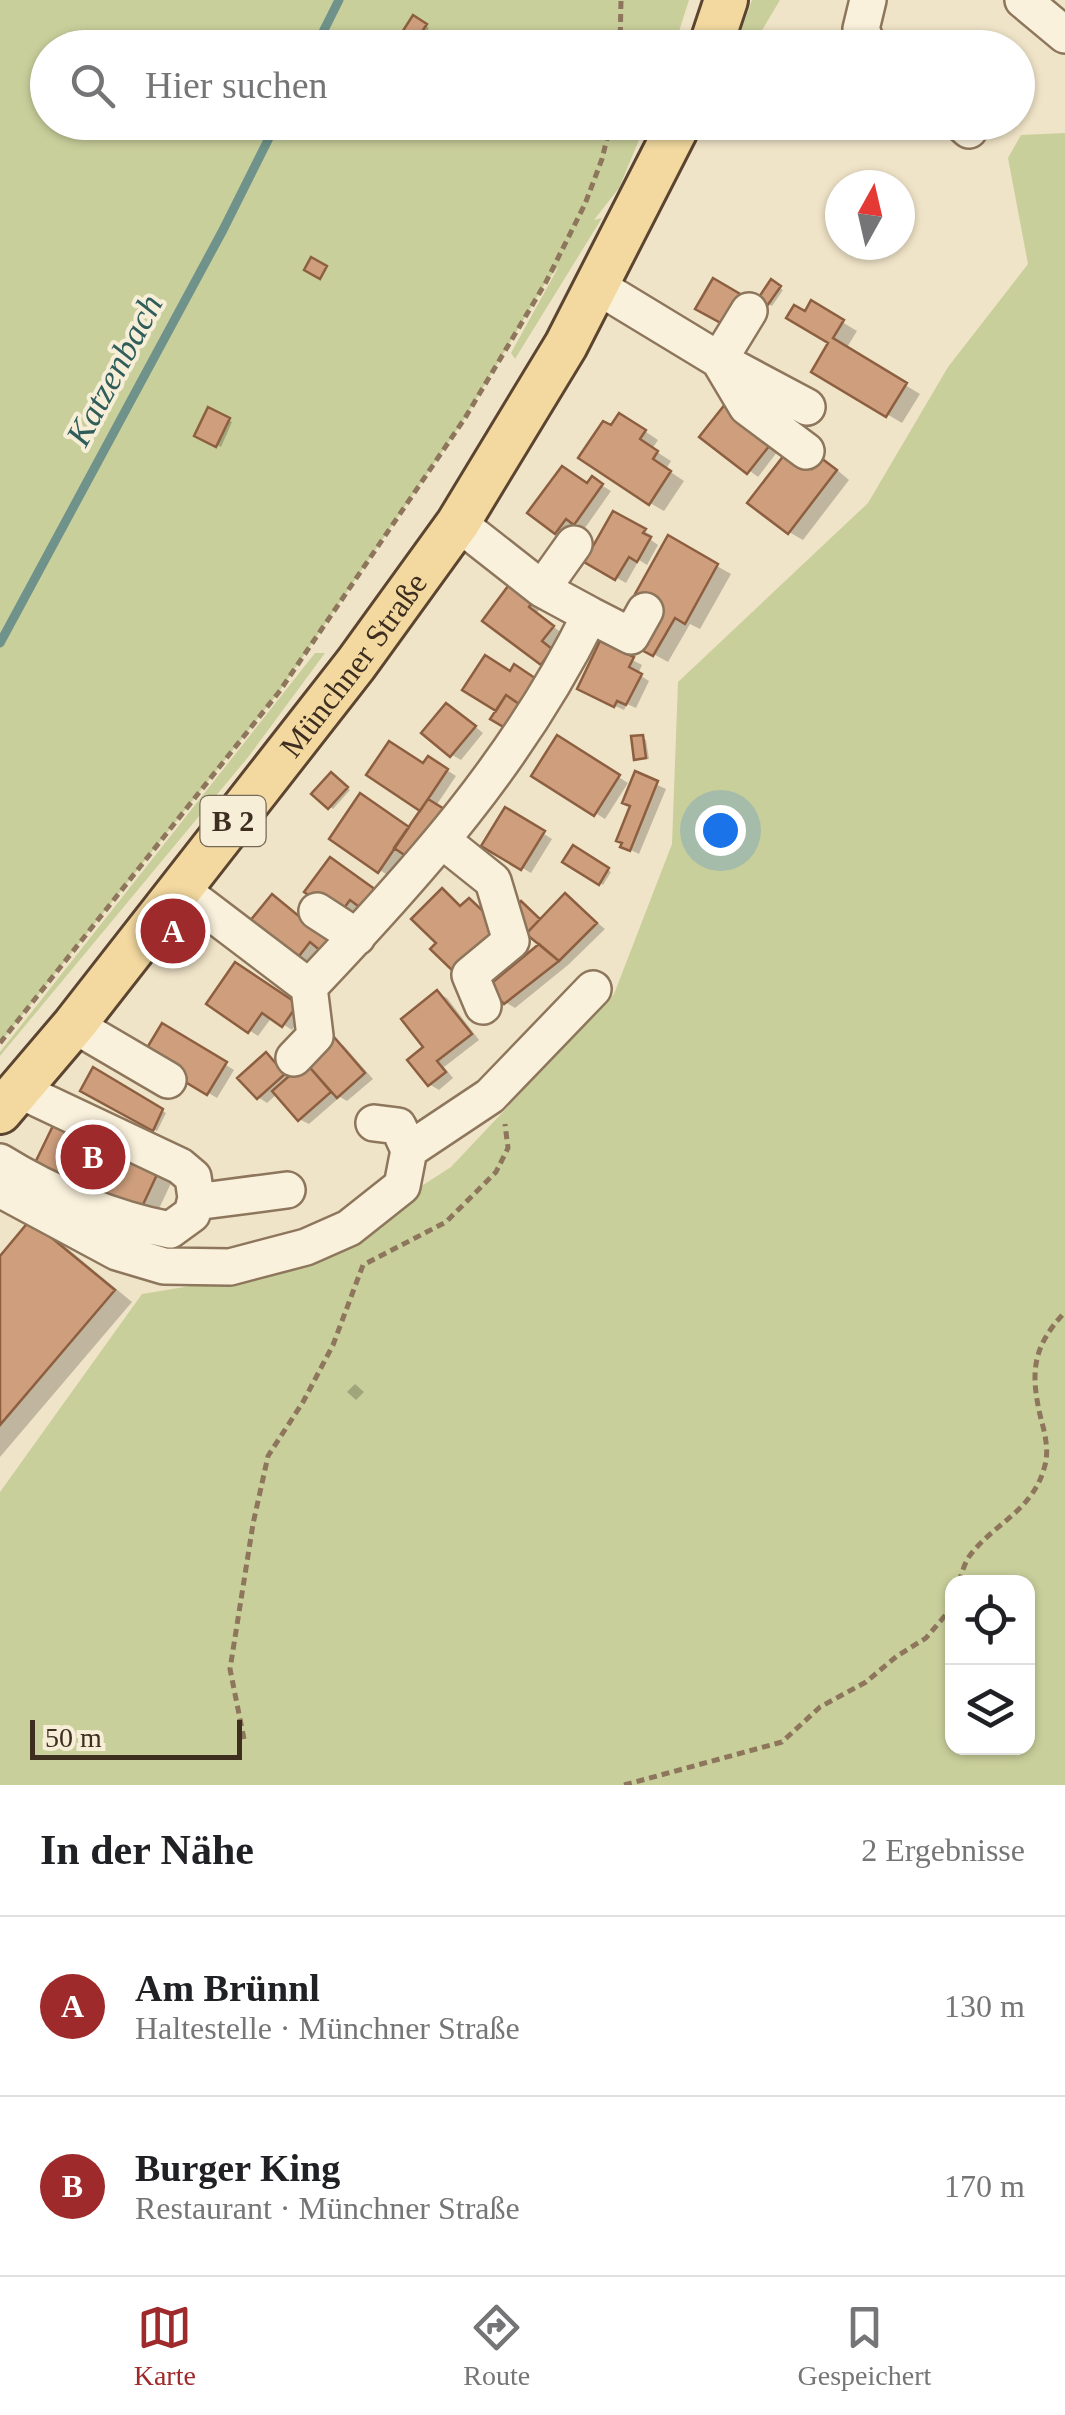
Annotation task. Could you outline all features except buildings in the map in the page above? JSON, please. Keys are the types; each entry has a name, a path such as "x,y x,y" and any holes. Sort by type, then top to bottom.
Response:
{"main road":[{"path":"688,30 697,0"},
{"path":"716,30 726,0"},
{"name":"B 2","path":"620,240 652,140"},
{"name":"B 2","path":"620,240 671,140"},
{"name":"Münchner Straße","path":"9,1101 74,1025 356,664 458,523 566,344 620,240"}],"street":[{"path":"861,30 868,0"},
{"path":"1023,0 1065,34"},
{"path":"597,286 719,360 807,407"},
{"path":"719,360 748,311"},
{"path":"719,360 748,407 806,452"},
{"path":"458,523 542,589 630,636 644,611"},
{"path":"542,589 574,544"},
{"path":"309,987 443,841 558,680 590,614"},
{"path":"443,841 493,880 511,940 470,975 482,1006"},
{"path":"180,889 309,987 315,1036 294,1058"},
{"path":"317,911 357,936"},
{"path":"409,1150 490,1096 592,989"},
{"path":"74,1025 168,1080"},
{"path":"0,1162 129,1222 170,1230 192,1214 195,1202 193,1177 180,1166 9,1101"},
{"path":"0,1189 117,1252 164,1266 230,1267 306,1248 349,1228 402,1186 409,1150 398,1126 374,1123"},
{"path":"195,1202 287,1190"}],"path":[{"path":"620,30 621,0"},
{"path":"0,1043 279,692 465,418 546,282 585,204 607,140"},
{"path":"244,1739 230,1668 268,1456 303,1402 333,1344 364,1264 446,1222 496,1172 508,1148 504,1116 490,1096"},
{"path":"962,1575 969,1556 1018,1514 1046,1463 1045,1434 1034,1388 1036,1358 1048,1330 1065,1312"},
{"path":"624,1785 782,1742 820,1708 866,1682 926,1638 945,1616"}],"green space":[{"path":"0,0 689,0 679,30 30,30 30,140 639,140 619,188 594,220 602,218 515,359 511,353 559,266 465,418 279,692 0,1043"},
{"path":"752,0 780,0 762,30 741,30"},
{"path":"1065,133 1065,1785 0,1785 0,1492 142,1294 293,1269 451,1167 614,994 672,844 678,682 868,503 948,367 1028,264 1008,158 1018,140 1035,140 1035,134"},
{"path":"315,653 325,653 249,756 0,1056 0,1052"}],"waterway":[{"name":"Katzenbach","path":"324,30 339,0"},
{"name":"Katzenbach","path":"0,643 268,140"}],"place":[{"name":"Am Brünnl","path":"173,931"},
{"name":"Burger King","path":"93,1157"}]}
